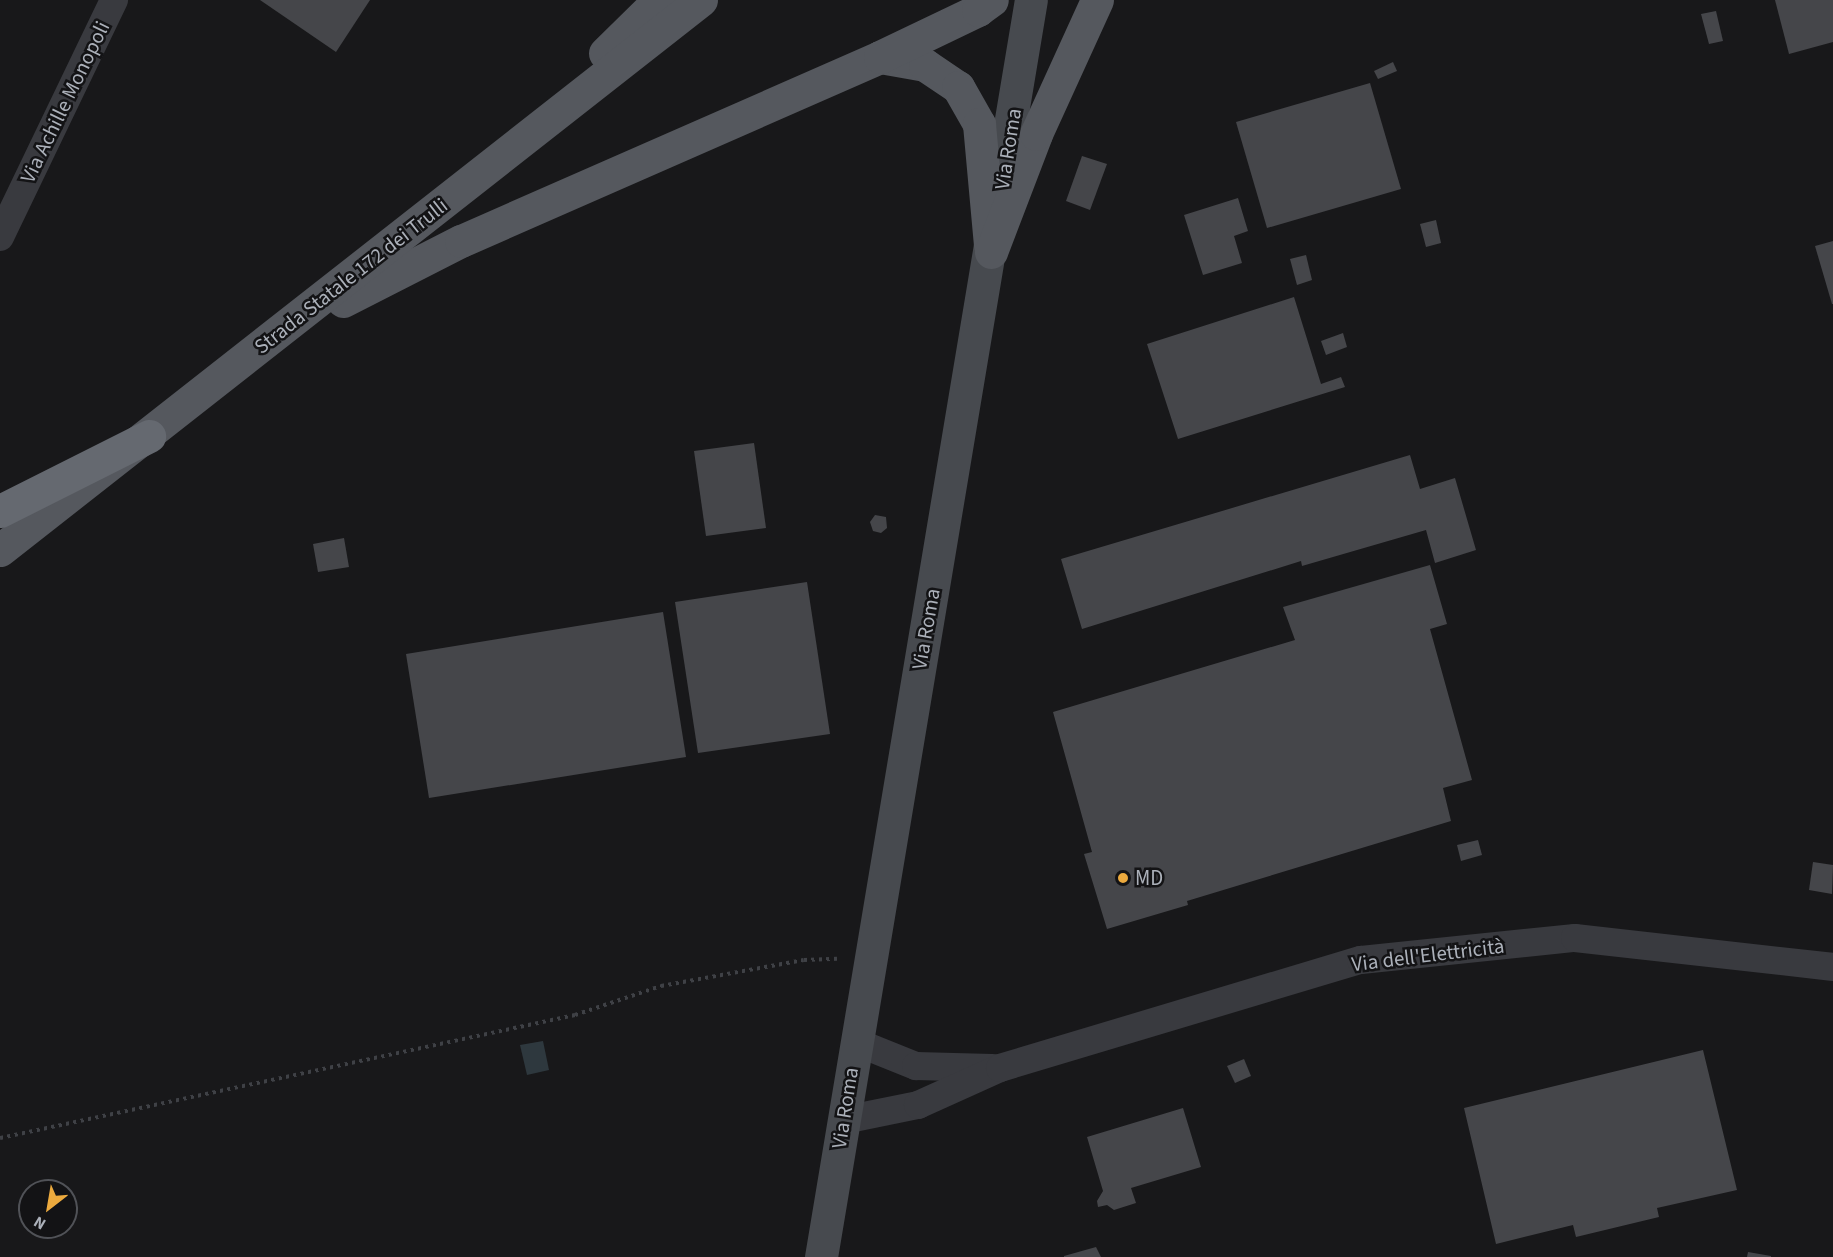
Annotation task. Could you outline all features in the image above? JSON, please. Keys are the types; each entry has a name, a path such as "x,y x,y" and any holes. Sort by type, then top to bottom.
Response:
{"highway":[{"path":"0,511 149,436"}],"main road":[{"path":"479,175 658,0"},
{"name":"Strada Statale 172 dei Trulli","path":"0,550 149,436 701,0"},
{"path":"277,334 461,241 880,57 978,10 992,0"},
{"path":"991,252 1036,134 1097,0"},
{"path":"880,57 925,65 958,87 979,124 991,252"}],"street":[{"name":"Via Achille Monopoli","path":"0,237 114,0"},
{"name":"Via Roma","path":"821,1257 991,252 1031,0"},
{"name":"Via dell'Elettricità","path":"844,1120 918,1105 1000,1068 1361,960 1575,938 1833,967"},
{"name":"Via dell'Elettricità","path":"856,1042 916,1066 1000,1068"}],"path":[{"path":"0,1138 575,1015 661,986 804,960 870,958"}],"shaded area":[{"path":"543,1041 549,1070 527,1075 520,1045"}],"building":[{"path":"260,0 370,0 336,52"},
{"path":"1775,0 1833,0 1833,42 1789,54"},
{"path":"1716,11 1723,41 1709,44 1701,14"},
{"path":"1393,62 1397,71 1378,79 1374,71"},
{"path":"1370,83 1401,189 1267,228 1236,122"},
{"path":"1082,156 1107,164 1090,210 1066,201"},
{"path":"1238,198 1248,231 1234,236 1242,263 1203,275 1184,215"},
{"path":"1436,220 1441,243 1426,247 1420,224"},
{"path":"1833,241 1833,304 1832,304 1815,246"},
{"path":"1306,255 1312,280 1297,285 1290,259"},
{"path":"1294,297 1321,384 1341,377 1345,387 1178,439 1147,344"},
{"path":"1343,333 1347,347 1326,355 1321,341"},
{"path":"754,443 766,528 706,536 694,451"},
{"path":"1410,455 1420,489 1455,478 1476,550 1435,563 1426,530 1302,566 1301,561 1082,629 1061,559"},
{"path":"875,515 886,517 887,528 881,533 873,531 870,522"},
{"path":"344,538 349,567 318,572 313,544"},
{"path":"1430,565 1447,624 1430,629 1472,780 1443,788 1451,821 1187,901 1188,905 1107,929 1084,854 1092,852 1053,712 1295,640 1283,607"},
{"path":"807,582 830,734 698,753 675,602"},
{"path":"663,612 686,757 429,798 406,654"},
{"path":"1478,840 1482,855 1461,861 1457,845"},
{"path":"1813,862 1833,865 1832,894 1809,890"},
{"path":"1703,1050 1737,1190 1657,1208 1659,1217 1576,1237 1573,1225 1496,1244 1464,1108"},
{"path":"1244,1059 1251,1076 1235,1083 1227,1066"},
{"path":"1183,1108 1201,1167 1131,1188 1136,1203 1114,1210 1107,1205 1098,1207 1097,1201 1103,1191 1087,1137"},
{"path":"1096,1247 1101,1257 1064,1257 1064,1256"},
{"path":"1748,1252 1771,1256 1771,1257 1747,1257"}],"place":[{"name":"MD","path":"1123,878"}]}
